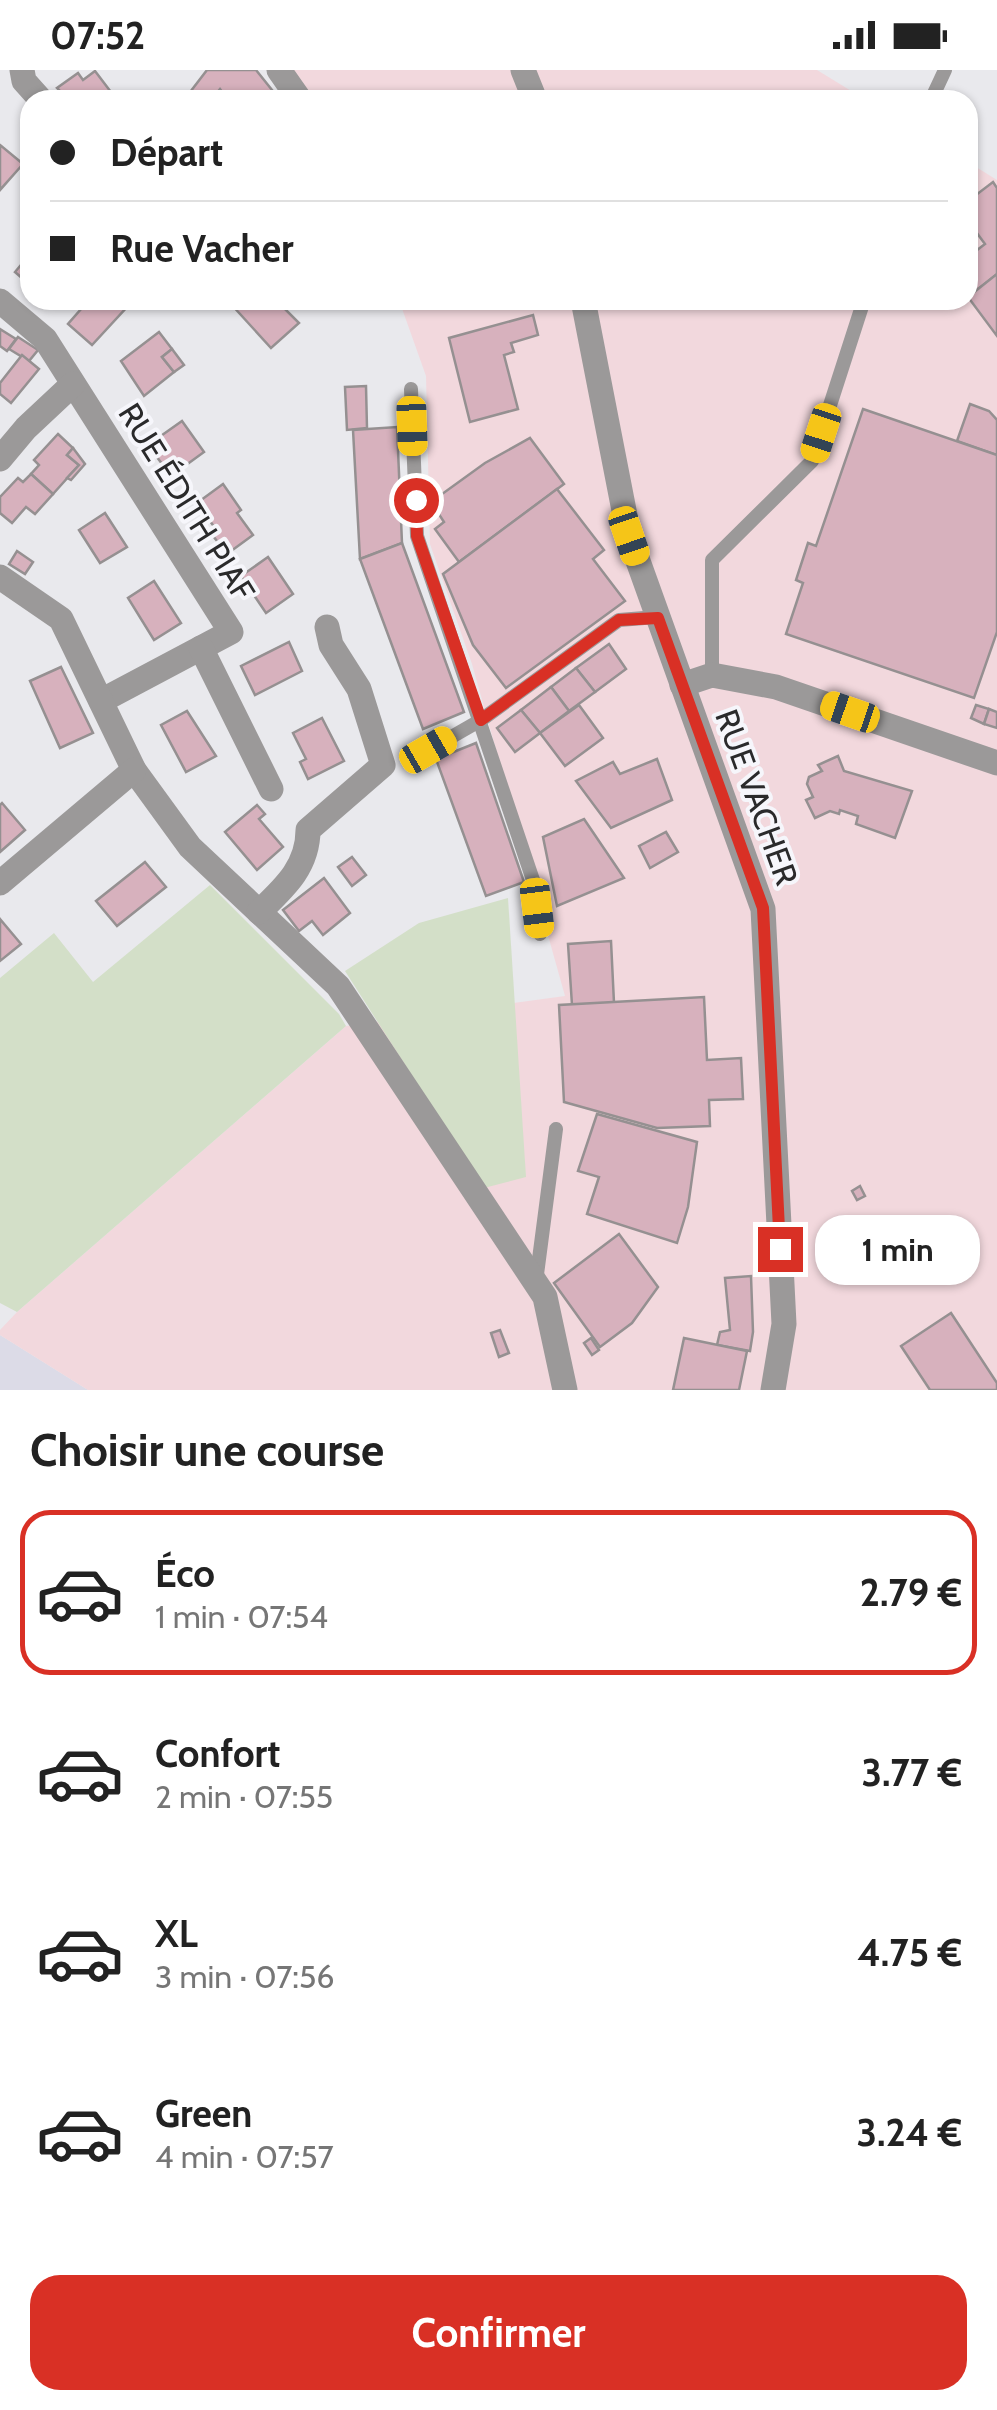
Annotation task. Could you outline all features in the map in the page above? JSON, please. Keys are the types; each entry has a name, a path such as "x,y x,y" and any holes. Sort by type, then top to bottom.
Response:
{"street":[{"name":"RUE ÉDITH PIAF","path":"0,300 45,339 231,632 101,701"},
{"name":"RUE VACHER","path":"585,310 629,536 763,908 784,1324 773,1390"},
{"path":"0,459 73,384"},
{"path":"0,578 61,618 134,770 190,847 338,986 546,1296 565,1390"},
{"path":"259,912 300,868 308,830 383,765 360,689 332,645 326,627"},
{"path":"201,648 271,789"},
{"path":"682,685 712,675 776,687 997,763"},
{"path":"0,883 134,770"}],"lane":[{"path":"712,675 712,560 812,460 861,310"},
{"path":"411,390 417,536 534,883 540,934"},
{"path":"428,750 481,720 619,620 658,618"},
{"path":"536,1283 556,1129"}],"shaded area":[{"path":"285,70 817,70 850,90 305,90"},
{"path":"978,168 997,180 997,1390 88,1390 0,1335 17,1312 346,1026 565,996 472,664 430,544 426,376 403,310 978,310"},
{"path":"0,1335 88,1390 0,1390"}],"green space":[{"path":"210,885 339,1014 346,1026 17,1312 0,1303 0,978 54,933 93,982"},
{"path":"508,898 526,1177 484,1188 345,971 419,923"}],"building":[{"path":"207,70 256,70 272,90 220,89 192,90"},
{"path":"95,71 109,90 57,88 78,73 83,80"},
{"path":"0,145 20,162 20,167 0,190"},
{"path":"993,182 997,188 997,274 978,289 978,249 985,244 978,235 978,193"},
{"path":"997,274 997,336 978,310 978,289"},
{"path":"80,310 124,310 92,345 68,324"},
{"path":"236,310 286,310 299,323 271,348"},
{"path":"533,315 538,335 511,343 514,352 504,355 518,409 470,422 449,338"},
{"path":"0,329 16,339 7,351 0,346"},
{"path":"159,332 172,349 162,357 174,372 144,396 121,361"},
{"path":"18,337 38,350 29,361 9,349"},
{"path":"172,349 184,365 174,372 162,357"},
{"path":"22,355 39,369 11,403 0,394 0,383"},
{"path":"366,386 367,428 347,430 345,387"},
{"path":"970,404 989,411 997,420 997,455 957,441"},
{"path":"863,409 997,455 997,632 974,698 786,634 803,583 796,580 808,543 816,546"},
{"path":"182,421 204,452 171,476 148,445"},
{"path":"397,427 402,543 360,559 353,430"},
{"path":"58,434 73,448 67,455 79,465 53,494 31,474 39,465 34,460"},
{"path":"530,438 564,484 459,562 435,529 444,522 431,502 485,463"},
{"path":"73,448 85,464 71,480 67,478 79,465 67,455"},
{"path":"31,474 53,494 35,514 26,507 12,523 0,513 0,497 18,478 23,482"},
{"path":"223,484 253,535 227,554 210,532 215,528 197,503"},
{"path":"557,489 604,550 593,559 625,601 506,688 473,645 443,574"},
{"path":"105,513 127,547 100,563 79,530"},
{"path":"402,543 464,712 423,729 360,559"},
{"path":"17,551 33,562 25,574 9,564"},
{"path":"268,557 293,594 266,613 241,576"},
{"path":"154,581 181,623 154,640 128,598"},
{"path":"289,642 302,671 255,695 241,666"},
{"path":"609,644 626,669 595,692 576,668"},
{"path":"61,667 93,733 60,748 30,681"},
{"path":"576,668 595,692 569,711 551,687"},
{"path":"551,687 569,711 540,733 521,710"},
{"path":"579,705 603,738 565,766 540,733"},
{"path":"976,705 989,709 984,724 971,718"},
{"path":"989,709 997,712 997,728 984,724"},
{"path":"521,710 540,733 515,752 497,728"},
{"path":"187,711 216,756 186,772 161,725"},
{"path":"322,718 344,761 308,779 300,762 306,759 293,733"},
{"path":"476,743 524,882 486,896 436,759"},
{"path":"838,756 844,771 912,791 895,838 856,824 858,816 840,810 839,814 830,811 815,818 806,800 813,797 807,784 809,777 822,771 818,765"},
{"path":"657,759 672,800 611,828 576,781 613,762 620,774"},
{"path":"0,805 25,830 0,852"},
{"path":"257,805 265,814 259,819 283,847 257,870 225,832"},
{"path":"584,819 624,878 557,906 543,837"},
{"path":"666,832 678,852 650,868 639,846"},
{"path":"352,857 366,875 352,886 338,867"},
{"path":"145,862 166,887 117,926 96,901"},
{"path":"324,878 350,913 323,935 312,921 299,931 283,910"},
{"path":"0,919 21,944 0,961"},
{"path":"611,941 614,1003 572,1005 568,944"},
{"path":"704,997 707,1060 741,1058 743,1099 709,1100 710,1126 657,1128 564,1102 559,1005"},
{"path":"597,1114 697,1142 688,1207 677,1243 587,1214 599,1177 578,1171"},
{"path":"860,1186 865,1196 857,1200 852,1191"},
{"path":"619,1234 658,1287 632,1323 600,1347 554,1283"},
{"path":"751,1276 750,1351 717,1345 720,1332 730,1330 725,1278"},
{"path":"951,1313 997,1383 997,1390 930,1390 901,1346"},
{"path":"500,1330 509,1353 499,1357 491,1333"},
{"path":"591,1338 599,1350 592,1355 584,1343"},
{"path":"684,1338 747,1351 739,1390 673,1390"}],"route":[{"path":"416,500 417,536 481,720 619,620 658,618 763,908 780,1249"}]}
